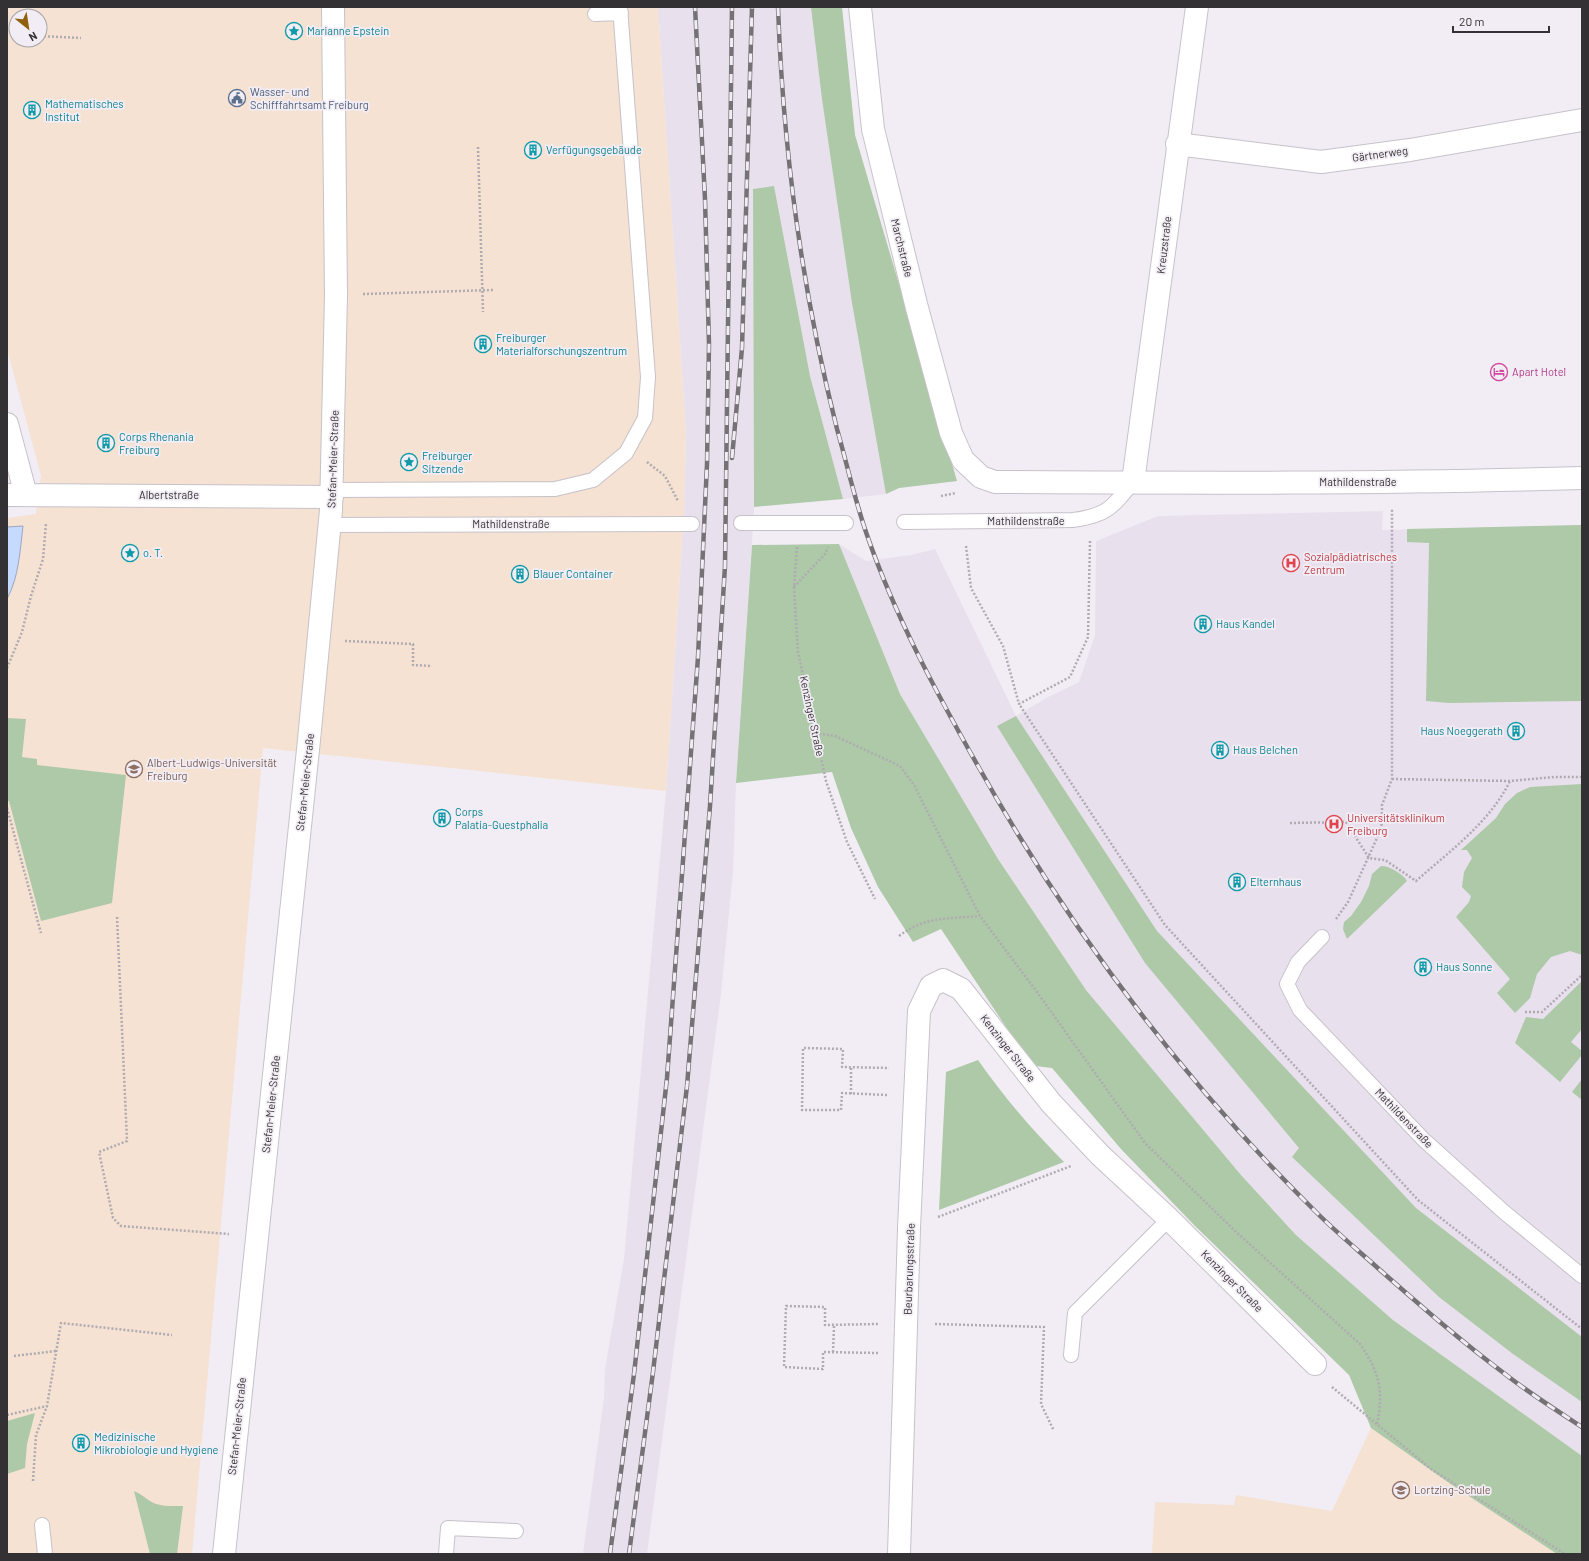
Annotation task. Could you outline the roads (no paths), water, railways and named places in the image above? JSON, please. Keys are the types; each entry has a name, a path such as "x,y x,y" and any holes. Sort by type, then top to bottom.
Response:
{"street":[{"name":"Stefan-Meier-Straße","path":"224,1554 258,1236 330,525 336,296 333,7"},
{"name":"Marchstraße","path":"860,7 873,129 916,301 951,433 963,460 981,477"},
{"name":"Kreuzstraße","path":"1133,482 1177,144 1197,7"},
{"name":"Gärtnerweg","path":"1177,144 1321,162 1410,150 1582,120"},
{"path":"7,424 27,495"},
{"name":"Mathildenstraße","path":"981,477 995,482 1392,483 1582,478"},
{"name":"Albertstraße","path":"27,495 332,494"},
{"name":"Kenzinger Straße","path":"931,986 943,980 961,989 1051,1103 1100,1155 1169,1219 1315,1364"},
{"name":"Beurbarungsstraße","path":"899,1554 909,1228 919,1011 931,986"}],"lane":[{"path":"332,494 555,489 593,480 626,453 645,418 648,377 621,10 595,14"},
{"name":"Mathildenstraße","path":"904,522 1073,520 1090,518 1112,507 1133,482"},
{"path":"741,523 842,522"},
{"name":"Mathildenstraße","path":"330,525 692,524"},
{"name":"Mathildenstraße","path":"1322,937 1298,962 1288,984 1300,1010 1424,1140 1504,1212 1582,1276"},
{"path":"1071,1355 1076,1313 1169,1219"},
{"path":"42,1525 45,1554"},
{"path":"446,1554 448,1528 516,1531"}],"water":[{"path":"23,526 17,573 7,599 7,527"}],"railway":[{"path":"610,1554 634,1374 667,1078 698,657 707,464 709,344 705,199 695,7"},
{"path":"629,1554 653,1372 687,1086 710,806 725,566 732,7"},
{"path":"732,458 742,348 752,7"},
{"path":"778,7 784,113 796,220 814,325 837,429 863,522 890,595 917,653 978,766 1013,827 1090,945 1175,1057 1220,1111 1268,1163 1332,1228 1395,1283 1442,1324 1514,1381 1582,1427"}],"place":[{"name":"Marianne Epstein","path":"294,31"},
{"name":"Wasser- und Schifffahrtsamt Freiburg","path":"237,98"},
{"name":"Mathematisches Institut","path":"32,110"},
{"name":"Verfügungsgebäude","path":"533,150"},
{"name":"Freiburger Materialforschungszentrum","path":"483,344"},
{"name":"Apart Hotel","path":"1499,372"},
{"name":"Corps Rhenania Freiburg","path":"106,443"},
{"name":"Freiburger Sitzende","path":"409,462"},
{"name":"o. T.","path":"130,553"},
{"name":"Sozialpädiatrisches Zentrum","path":"1291,563"},
{"name":"Blauer Container","path":"520,574"},
{"name":"Haus Kandel","path":"1203,624"},
{"name":"Haus Noeggerath","path":"1516,731"},
{"name":"Haus Belchen","path":"1220,750"},
{"name":"Albert-Ludwigs-Universität Freiburg","path":"134,769"},
{"name":"Corps Palatia-Guestphalia","path":"442,818"},
{"name":"Universitätsklinikum Freiburg","path":"1334,824"},
{"name":"Elternhaus","path":"1237,882"},
{"name":"Haus Sonne","path":"1423,967"},
{"name":"Medizinische Mikrobiologie und Hygiene","path":"81,1443"},
{"name":"Lortzing-Schule","path":"1401,1490"}]}
